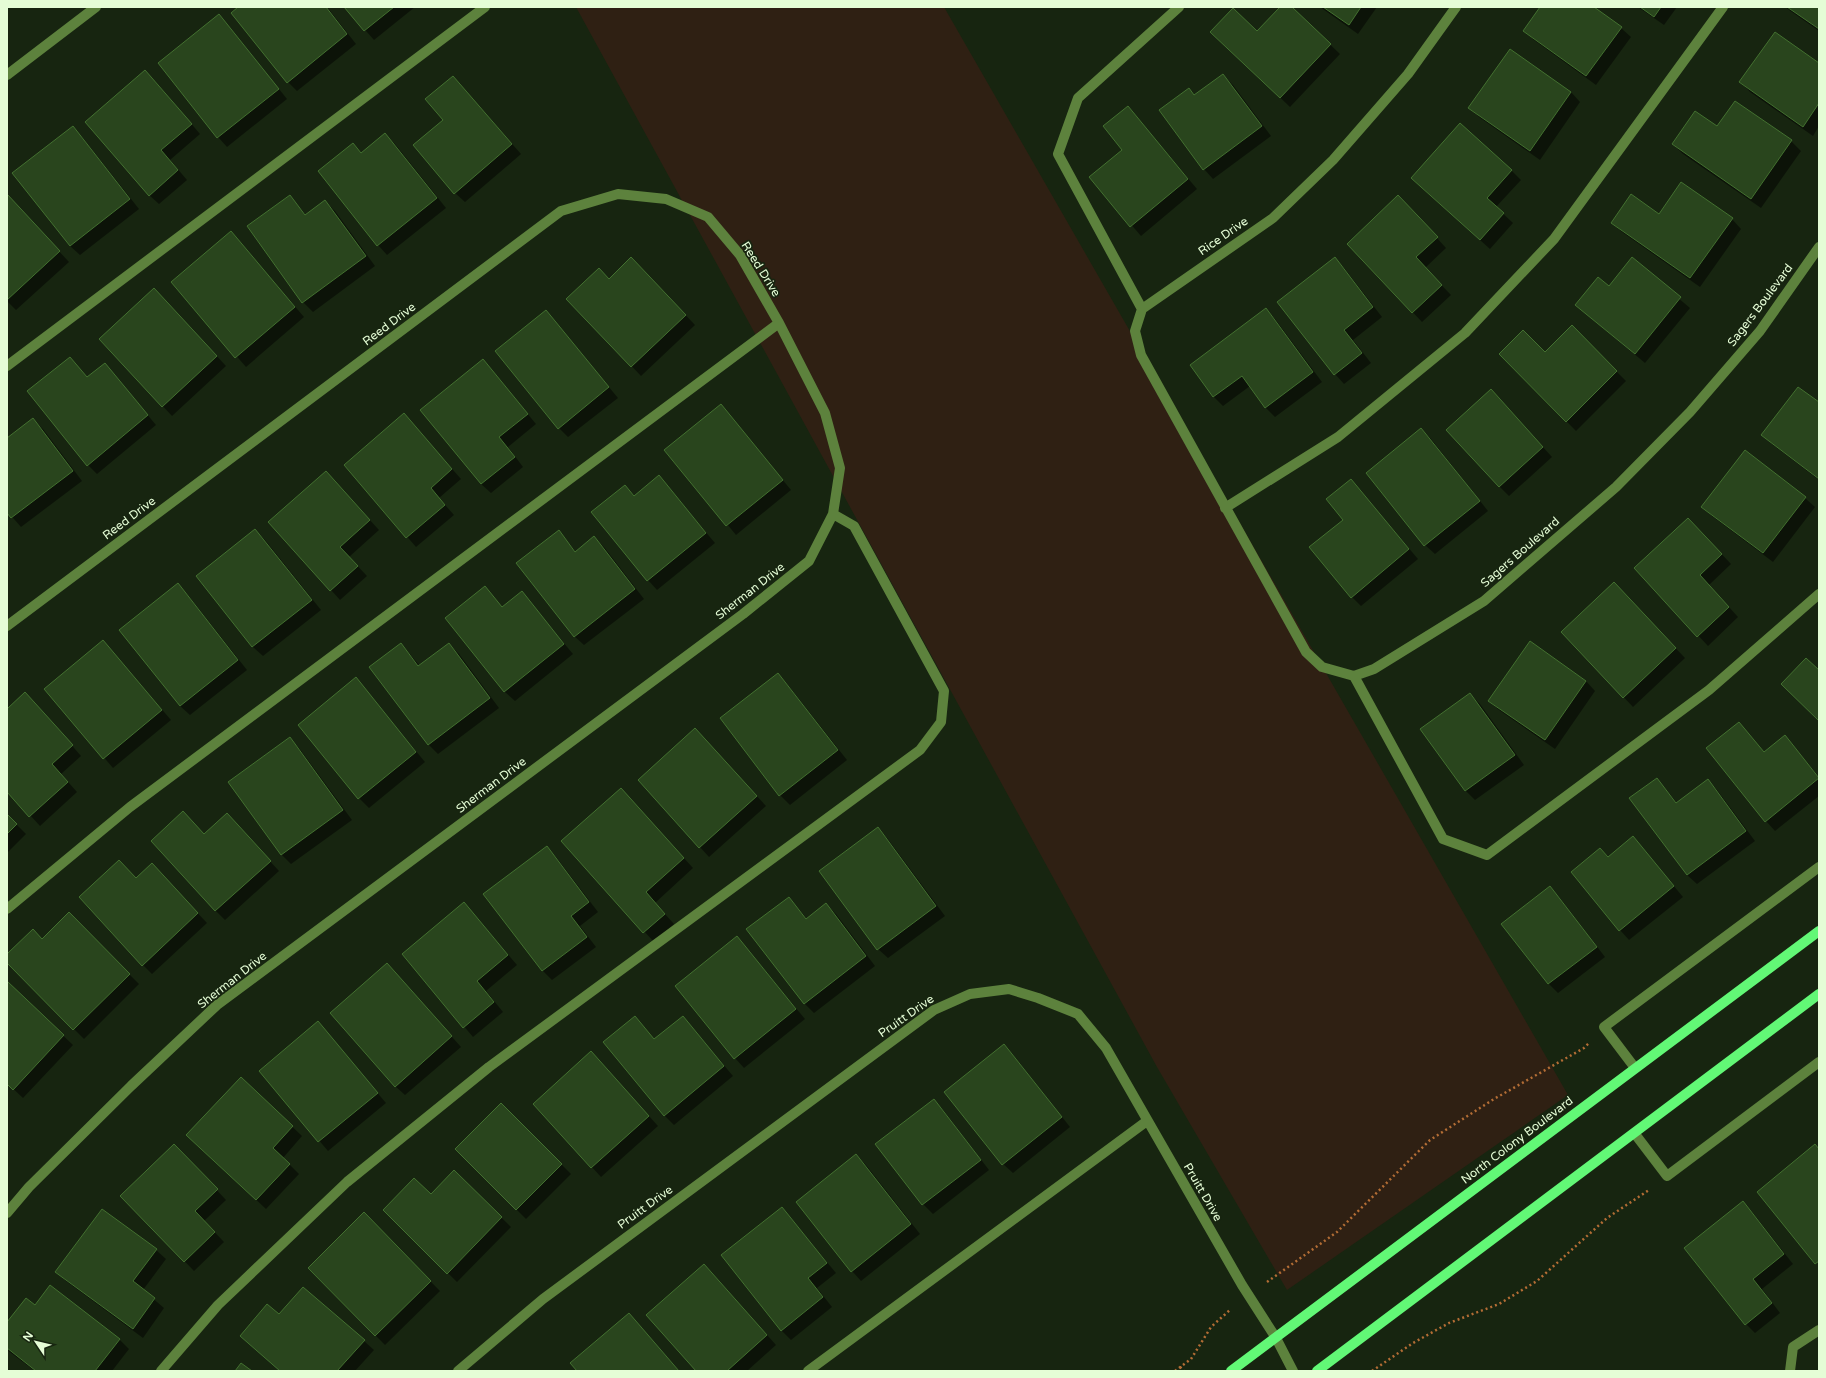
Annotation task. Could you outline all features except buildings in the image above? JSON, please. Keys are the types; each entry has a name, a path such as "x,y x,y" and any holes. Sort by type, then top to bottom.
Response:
{"main road":[{"name":"North Colony Boulevard","path":"1231,1371 1819,931"},
{"path":"1317,1371 1635,1134 1819,994"}],"street":[{"path":"7,75 96,7"},
{"path":"7,366 485,7"},
{"path":"1180,7 1078,98 1058,154 1142,309 1135,331 1141,355 1225,508 1306,652 1322,667 1354,676 1443,839 1487,855 1709,690 1819,594"},
{"name":"Rice Drive","path":"1142,309 1272,218 1333,160 1408,74 1456,7"},
{"path":"1225,508 1338,437 1465,333 1554,239 1723,7"},
{"name":"Reed Drive","path":"7,626 561,211 618,194 666,199 708,218 740,256 778,323"},
{"name":"Sagers Boulevard","path":"1354,676 1374,669 1484,601 1616,487 1690,412 1760,331 1819,247"},
{"path":"7,909 130,807 778,323"},
{"name":"Sherman Drive","path":"7,1213 29,1187 131,1086 217,1005 743,614 808,561 833,514 840,468 825,413 778,323"},
{"path":"161,1371 218,1305 347,1182 489,1067 920,750 941,722 944,691 854,526 833,514"},
{"path":"1635,1068 1604,1027 1819,867"},
{"name":"Pruitt Drive","path":"458,1371 543,1299 921,1019 934,1010 970,994 1009,989 1038,998 1078,1014 1106,1048 1242,1285 1276,1338 1293,1371"},
{"path":"1635,1134 1667,1176 1819,1062"},
{"path":"808,1371 1147,1121"},
{"path":"1790,1371 1793,1347 1819,1330"}],"path":[{"path":"1270,1280 1337,1232 1430,1140 1494,1099 1584,1048 1604,1027"},
{"path":"1372,1371 1413,1343 1449,1322 1499,1304 1537,1281 1606,1218 1650,1190 1667,1176"},
{"path":"1175,1371 1191,1359 1211,1327 1226,1313"},
{"path":"1180,1367 1184,1371"}],"shaded area":[{"path":"576,7 944,7 1568,1095 1287,1290 1157,1067"}]}
